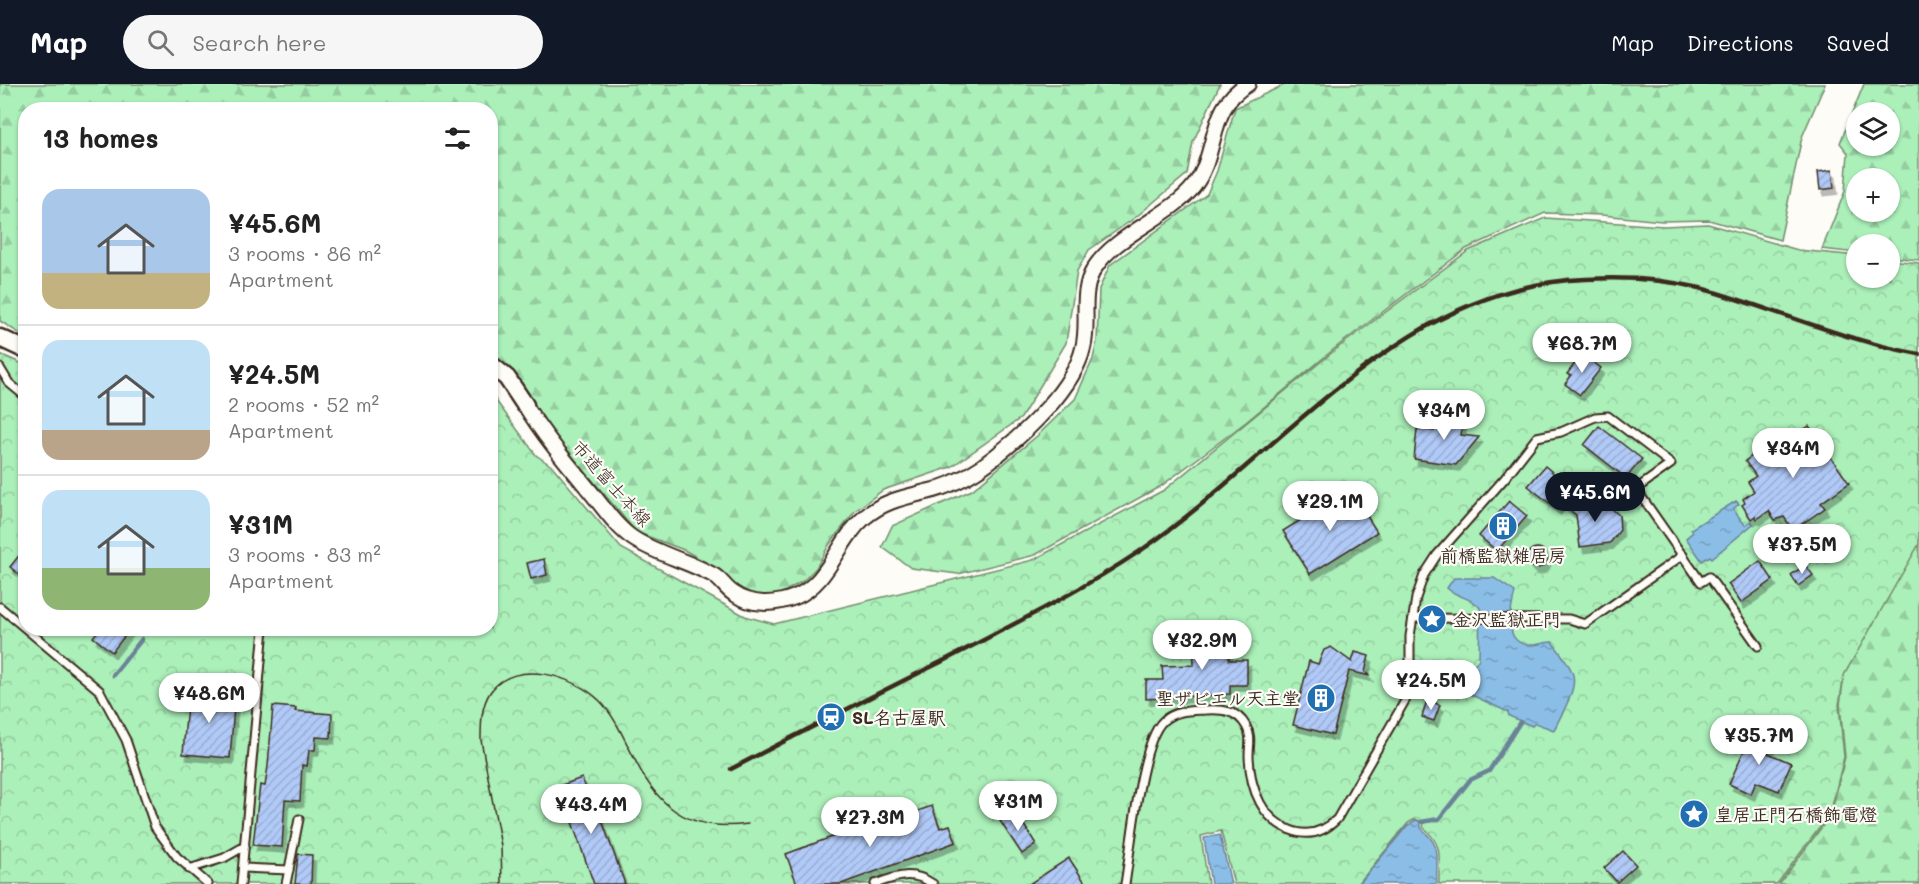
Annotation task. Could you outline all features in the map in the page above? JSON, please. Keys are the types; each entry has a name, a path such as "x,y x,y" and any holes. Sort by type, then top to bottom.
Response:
{"street":[{"name":"市道富士本線","path":"498,371 507,378 545,437 603,507 636,540 707,572 734,594 753,602 777,603 798,596 824,574 842,541 871,512 893,499 935,490 964,478 996,456 1055,399 1072,376 1083,349 1085,298 1095,267 1109,251 1193,188 1206,161 1220,111 1229,98 1248,84"},
{"path":"0,338 18,346"}],"lane":[{"path":"0,368 9,383 18,390"},
{"path":"1125,884 1144,769 1150,747 1160,724 1181,712 1223,709 1243,722 1250,734 1250,772 1254,791 1266,812 1277,822 1291,830 1308,834 1331,825 1342,812 1406,699 1410,679 1410,636 1420,584 1433,561 1537,437 1561,432 1595,417 1614,418 1671,464 1636,489 1701,582 1709,577 1758,646"},
{"path":"1413,618 1569,619 1585,624 1683,555"},
{"path":"0,607 18,622"},
{"path":"34,636 100,692 126,740 155,827 172,852 207,884"},
{"path":"242,884 263,636"},
{"path":"286,884 299,819"},
{"path":"189,869 224,858 244,846"},
{"path":"243,868 289,870"},
{"path":"875,884 909,874 924,878 933,884"}],"green space":[{"path":"0,84 1220,84 1193,142 1187,174 1136,217 1089,250 1077,271 1066,343 1021,418 951,467 883,490 855,511 829,545 816,568 803,581 775,597 750,594 737,588 720,570 684,550 636,532 568,451 549,434 512,371 498,360 498,102 18,102 18,333 0,321"},
{"path":"1286,84 1825,84 1802,137 1780,240 1709,220 1662,221 1602,215 1545,213 1466,249 1339,345 1246,422 1161,486 1035,555 958,574 911,568 882,547 892,526 972,490 1037,436 1075,399 1093,359 1097,341 1099,289 1110,265 1207,194 1217,171 1235,108"},
{"path":"1864,84 1919,84 1919,260 1900,258 1900,234 1846,234 1846,252 1822,249 1845,191 1846,178 1846,222 1900,222 1900,168 1847,168 1848,156 1900,156 1900,102 1857,102"},
{"path":"1846,128 1846,150 1840,143"},
{"path":"1545,218 1664,226 1708,224 1798,250 1846,255 1846,288 1900,288 1900,261 1919,263 1919,544 1844,675 1839,705 1844,757 1830,814 1777,884 1439,884 1439,853 1435,841 1423,827 1424,823 1415,819 1408,823 1358,884 1234,884 1221,831 1201,836 1208,884 0,884 0,354 18,362 18,636 498,636 498,403 536,455 553,467 621,548 745,616 774,624 1033,560 1164,490 1340,346 1468,251"},
{"path":"1919,410 1919,884 1779,884 1831,815 1845,757 1840,705 1844,675 1867,634 1843,675 1775,884 1621,884"}],"water":[{"path":"1736,501 1739,504 1733,509 1745,525 1751,521 1753,524 1712,558 1710,556 1702,561 1686,538 1693,532 1691,529"},
{"path":"1454,578 1494,578 1515,592 1510,615 1514,638 1528,645 1552,642 1567,662 1573,675 1573,688 1554,730 1535,723 1532,726 1509,716 1508,712 1429,675 1432,659 1446,659 1463,668 1475,664 1479,659 1480,608 1477,604 1447,588"},
{"path":"1416,820 1421,822 1421,828 1436,848 1437,884 1359,884 1407,826"},
{"path":"1220,835 1231,884 1211,884 1204,838"}],"building":[{"path":"1832,170 1834,188 1820,190 1818,172"},
{"path":"1582,354 1601,368 1580,395 1565,384 1571,376 1567,374"},
{"path":"1436,413 1464,416 1461,435 1479,437 1456,465 1414,459 1417,429 1434,431"},
{"path":"1599,426 1642,459 1626,478 1584,445"},
{"path":"1809,426 1849,483 1821,503 1825,508 1793,530 1784,517 1775,520 1769,511 1757,519 1755,516 1751,519 1742,505 1745,503 1743,499 1754,491 1748,482 1756,476 1745,461 1777,438 1782,445"},
{"path":"1545,466 1574,490 1557,509 1528,486"},
{"path":"1350,489 1377,532 1310,574 1283,531"},
{"name":"前橋監獄雑居房","path":"1509,501 1527,516 1497,551 1479,536"},
{"path":"1604,502 1619,515 1620,530 1610,543 1580,547 1576,515 1563,505"},
{"path":"1537,548 1544,551 1547,558 1544,565 1537,568 1530,565 1527,558 1530,551"},
{"path":"18,557 18,574 10,567"},
{"path":"544,559 547,575 531,579 527,563"},
{"path":"1760,561 1773,580 1741,603 1728,584"},
{"path":"1805,565 1813,575 1798,586 1791,575"},
{"path":"1229,632 1229,660 1247,660 1247,685 1230,685 1230,694 1146,699 1146,680 1163,680 1162,666 1194,665 1193,633"},
{"path":"94,636 125,636 112,652"},
{"name":"聖ザビエル天主堂","path":"1331,647 1352,662 1355,652 1369,656 1365,672 1370,676 1349,671 1333,735 1293,725 1309,661 1318,664 1324,650"},
{"path":"188,691 235,694 230,758 183,754"},
{"path":"1427,700 1440,705 1434,721 1422,717"},
{"path":"273,706 296,708 295,711 332,714 331,738 316,737 315,750 309,750 307,766 302,765 300,801 285,800 282,847 253,845 260,785 265,786 268,766"},
{"path":"1753,730 1774,739 1768,753 1791,763 1779,791 1756,782 1751,794 1729,784"},
{"path":"582,778 593,808 597,807 625,884 594,884 559,786"},
{"path":"932,806 940,828 950,825 956,842 841,884 797,884 786,854 907,809 909,814"},
{"path":"1015,811 1036,844 1022,854 1000,821"},
{"path":"1623,851 1636,865 1617,882 1604,868"},
{"path":"298,854 312,855 311,884 295,884"},
{"path":"1069,858 1086,884 1029,884"}],"waterway":[{"path":"113,675 142,639"},
{"path":"1421,822 1439,819 1470,780 1489,771 1520,722"}],"tram line":[{"path":"502,884 501,846 481,740 482,721 483,708 491,691 502,681 515,675 530,673 560,678 588,691 599,700 617,724 648,782 658,795 679,813 707,824 727,826 748,824"}],"railway":[{"path":"731,769 1021,621 1117,566 1192,512 1346,381 1401,342 1458,310 1519,288 1600,278 1643,279 1672,283 1727,296 1863,341 1919,354"}],"place":[{"name":"前橋監獄雑居房","path":"1503,526"},
{"name":"金沢監獄正門","path":"1432,619"},
{"name":"聖ザビエル天主堂","path":"1321,698"},
{"name":"SL名古屋駅","path":"831,717"},
{"name":"皇居正門石橋飾電燈","path":"1694,814"}]}
